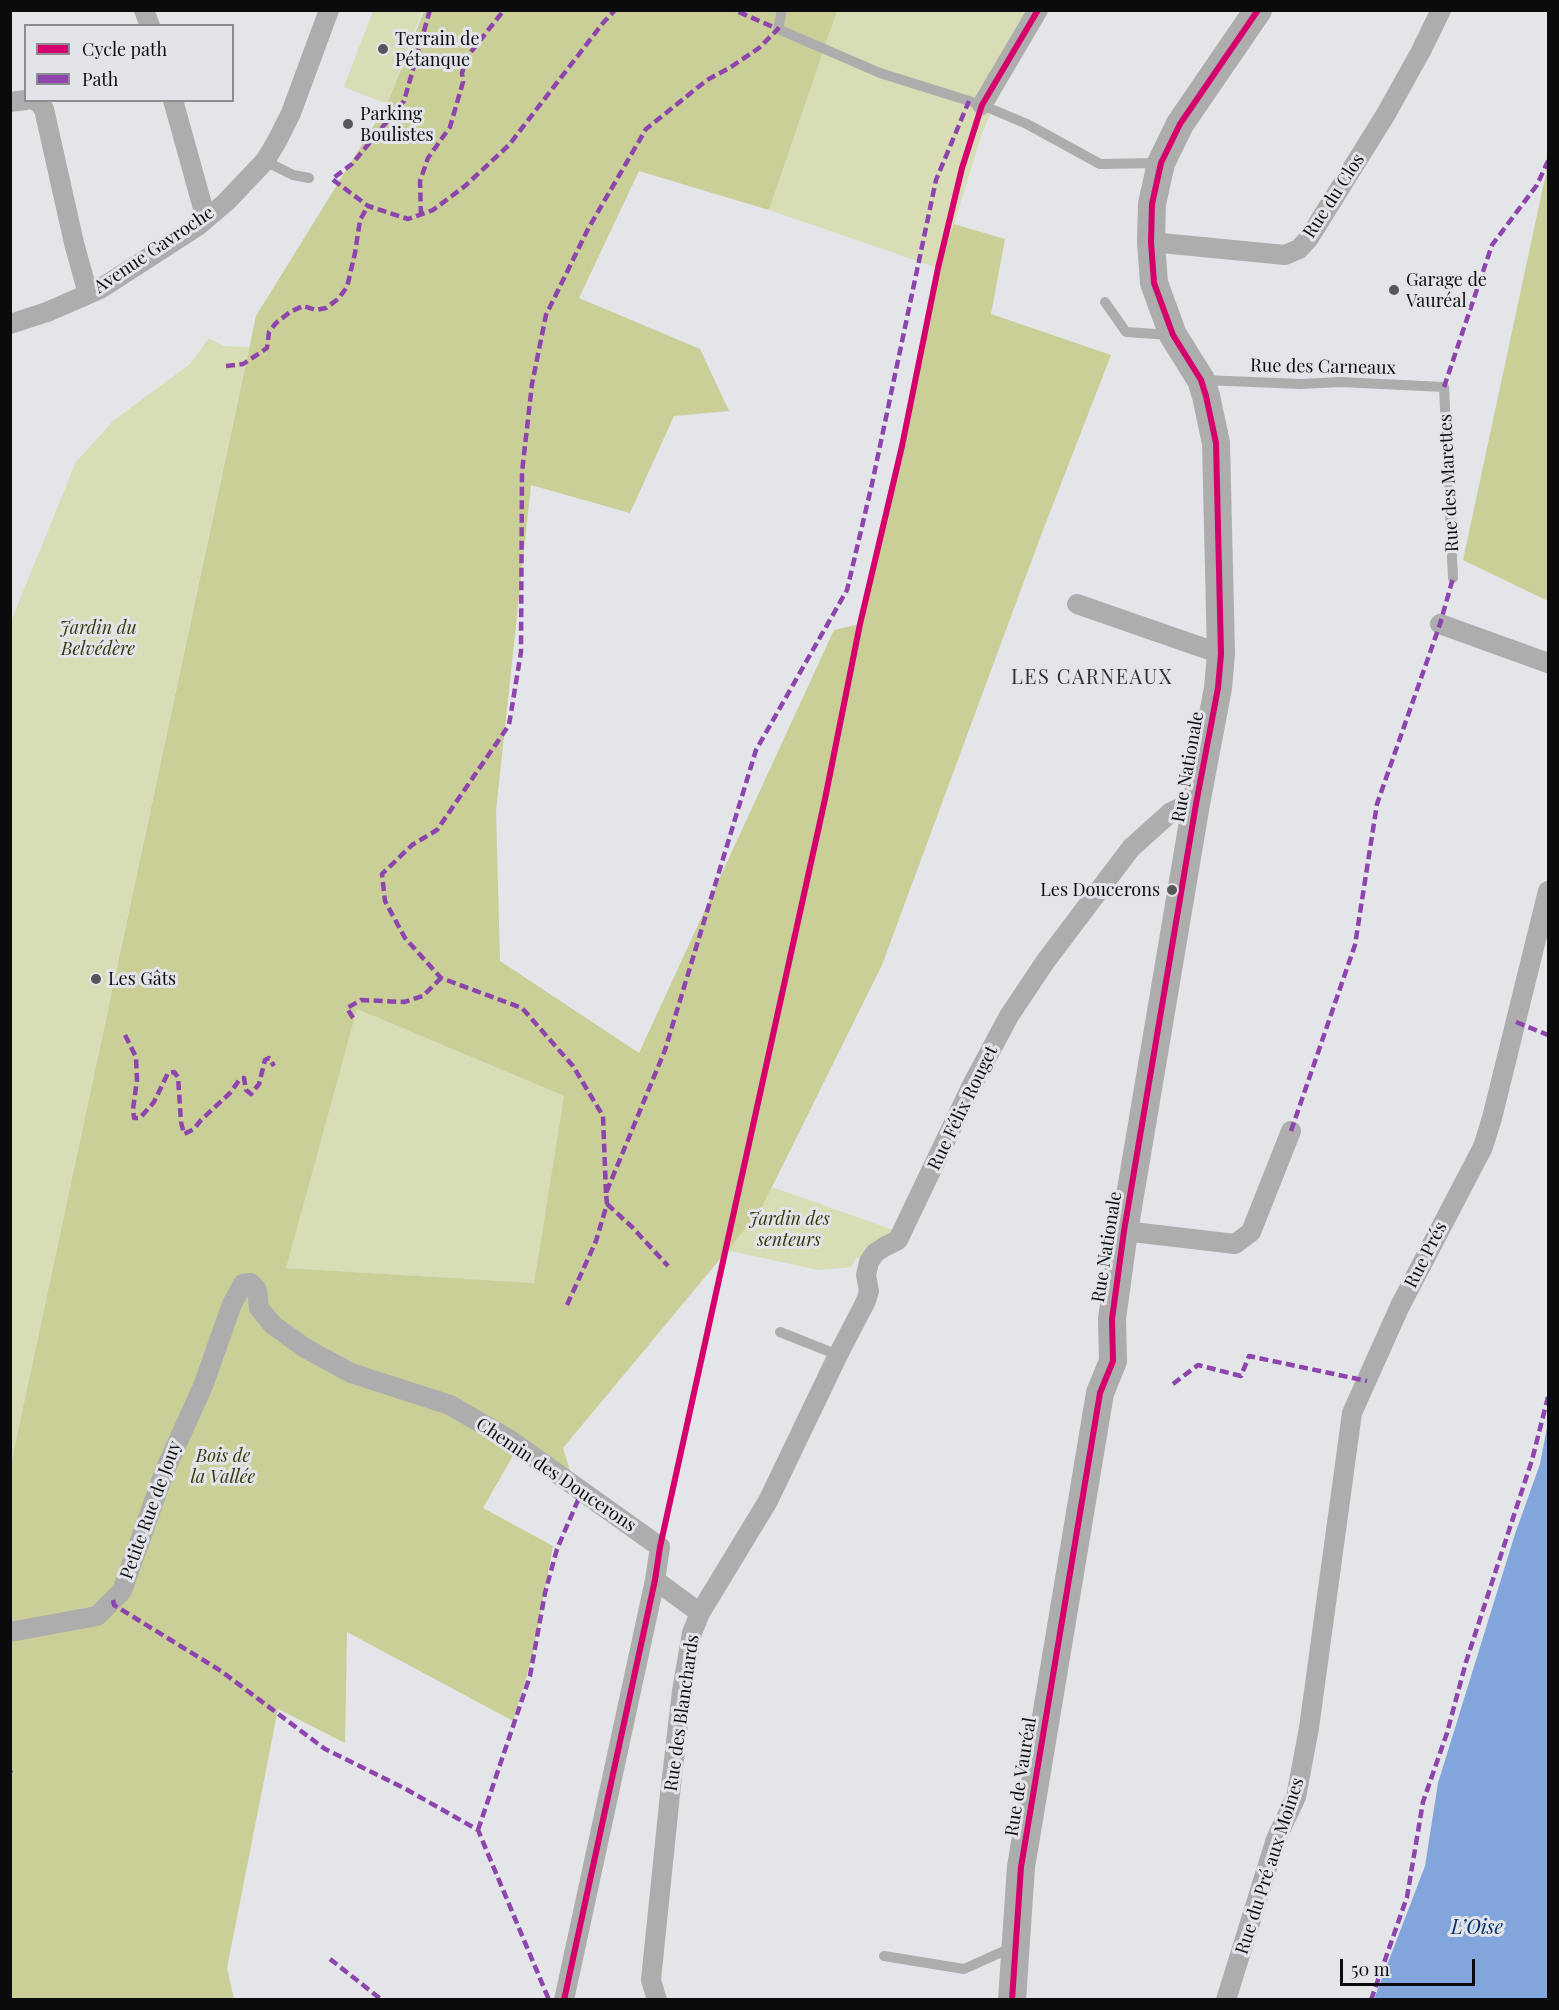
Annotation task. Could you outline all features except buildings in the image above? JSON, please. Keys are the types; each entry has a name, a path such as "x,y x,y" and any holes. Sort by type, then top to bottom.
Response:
{"street":[{"name":"Avenue Gavroche","path":"10,324 47,312 88,294 146,261 206,219 239,189 265,160 291,112 329,10"},
{"path":"982,105 1038,10"},
{"name":"Rue Nationale","path":"1072,1562 1100,1393 1093,1357 1112,1319 1124,1231 1196,804 1218,688 1221,654 1216,443 1201,380 1173,335 1154,283 1151,242 1152,204 1161,163 1180,124 1258,10"},
{"name":"Rue du Clos","path":"1151,242 1286,255 1299,249 1310,238 1386,114 1441,10"},
{"path":"38,102 44,109 74,243 88,294"},
{"path":"174,102 206,219"},
{"path":"1077,604 1221,654"},
{"path":"1440,624 1548,663"},
{"name":"Rue Félix Rouget","path":"793,1451 866,1301 869,1291 866,1275 869,1262 875,1253 898,1240 972,1085 1010,1016 1052,952 1131,848 1171,812 1186,805 1196,804"},
{"name":"Rue Prés","path":"1323,1624 1352,1413 1401,1306 1483,1147 1548,891"},
{"path":"1124,1231 1235,1244 1251,1232 1291,1131"},
{"name":"Chemin des Doucerons","path":"243,1284 251,1283 257,1290 260,1308 273,1325 305,1348 351,1373 450,1405 510,1440 660,1547 656,1580"},
{"name":"Petite Rue de Jouy","path":"10,1632 97,1616 122,1591 165,1470 181,1430 203,1386 232,1305 243,1284"},
{"name":"Rue des Blanchards","path":"657,2000 651,1980 681,1691 692,1633 700,1613 768,1501 793,1451"},
{"name":"Rue de Vauréal","path":"1012,2000 1021,1867 1072,1562"},
{"path":"564,2000 656,1580"},
{"name":"Rue des Blanchards","path":"656,1580 700,1613"},
{"name":"Rue du Pré aux Moines","path":"1226,2000 1276,1839 1296,1797 1309,1728 1323,1624"}],"lane":[{"path":"782,10 778,29 880,73 982,105 1028,123 1100,164 1161,163"},
{"path":"265,160 293,175 309,178"},
{"path":"1105,302 1126,332 1173,335"},
{"name":"Rue des Carneaux","path":"1201,380 1301,384 1341,382 1444,387"},
{"name":"Rue des Marettes","path":"1444,387 1453,578"},
{"path":"780,1332 838,1355"},
{"path":"884,1956 964,1969 1015,1947"}],"green space":[{"name":"Terrain de Pétanque","path":"373,11 422,11 387,104 344,87"},
{"name":"Bois de la Vallée","path":"424,11 837,11 769,210 639,171 579,298 700,349 729,411 674,416 630,513 531,485 496,811 500,961 639,1053 834,630 860,624 902,446 938,268 954,224 1005,239 991,314 1111,355 1040,538 882,965 760,1211 563,1448 578,1497 514,1454 483,1508 553,1546 532,1658 513,1721 347,1632 345,1743 278,1709 227,1968 234,1999 11,2000 11,1464 256,316 387,104","holes":["357,1009 564,1096 534,1283 286,1268"]},
{"path":"837,11 1036,11 982,133 938,268 769,210"},
{"path":"1548,127 1548,601 1463,560 1546,173"},
{"name":"Jardin du Belvédère","path":"209,338 223,346 249,347 11,1464 11,621 76,462 113,421 190,364"},
{"path":"357,1009 564,1096 534,1283 285,1268"},
{"name":"Jardin des senteurs","path":"772,1187 902,1233 869,1262 857,1257 851,1267 819,1270 725,1250 760,1211"}],"water":[{"name":"L’Oise","path":"1548,1422 1548,1999 1374,1999 1425,1866 1438,1783 1515,1534 1540,1464"}],"marked path":[{"path":"430,10 404,101 352,164 332,179 368,206 408,219 433,210 465,186 509,145 615,10"},
{"path":"421,215 420,181 428,158 450,127 463,82 462,73 467,57 504,10"},
{"path":"606,1193 603,1116 573,1066 522,1008 441,978 405,938 385,901 382,874 412,845 437,830 509,725 521,652 522,472 532,384 546,315 588,229 646,129 707,80 759,48 778,29 734,10"},
{"path":"567,1305 596,1241 607,1204 606,1193 665,1050 756,750 847,590 872,484 936,180 969,101"},
{"path":"1444,387 1492,245 1537,185 1548,161"},
{"path":"226,366 243,364 267,348 269,332 290,312 303,306 316,310 326,308 338,299 347,287 360,220 368,206"},
{"path":"1291,1131 1355,945 1377,804 1440,624 1453,578"},
{"path":"353,1018 347,1008 361,1000 404,1002 423,996 441,978"},
{"path":"1516,1022 1548,1035"},
{"path":"125,1035 136,1057 134,1118 140,1118 154,1102 168,1073 174,1072 178,1077 184,1134 194,1129 230,1093 240,1079 244,1078 246,1090 251,1094 259,1084 265,1060 269,1058 274,1066"},
{"path":"607,1204 668,1266"},
{"path":"1173,1384 1198,1365 1241,1376 1249,1356 1367,1381"},
{"path":"1371,2000 1407,1897 1423,1802 1447,1733 1466,1662 1532,1460 1548,1397"},
{"path":"478,1830 530,1676 545,1593 557,1549 582,1491"},
{"path":"113,1600 114,1605 221,1671 325,1749 404,1788 478,1830 549,2000"},
{"path":"330,1959 382,2000"}],"cycle path":[{"path":"564,2000 655,1580 660,1547 825,799 860,624 902,446 938,268 962,168 982,105 1038,10"},
{"path":"1012,2000 1021,1867 1100,1393 1113,1361 1112,1319 1124,1231 1196,804 1218,688 1221,654 1216,443 1201,380 1173,335 1154,283 1151,242 1152,204 1161,163 1180,124 1258,10"}],"place":[{"name":"Terrain de Pétanque","path":"383,49"},
{"name":"Parking Boulistes","path":"348,124"},
{"name":"Garage de Vauréal","path":"1394,290"},
{"name":"Les Doucerons","path":"1172,890"},
{"name":"Les Gâts","path":"96,979"}],"district":[{"name":"LES CARNEAUX","path":"1092,678"}]}
